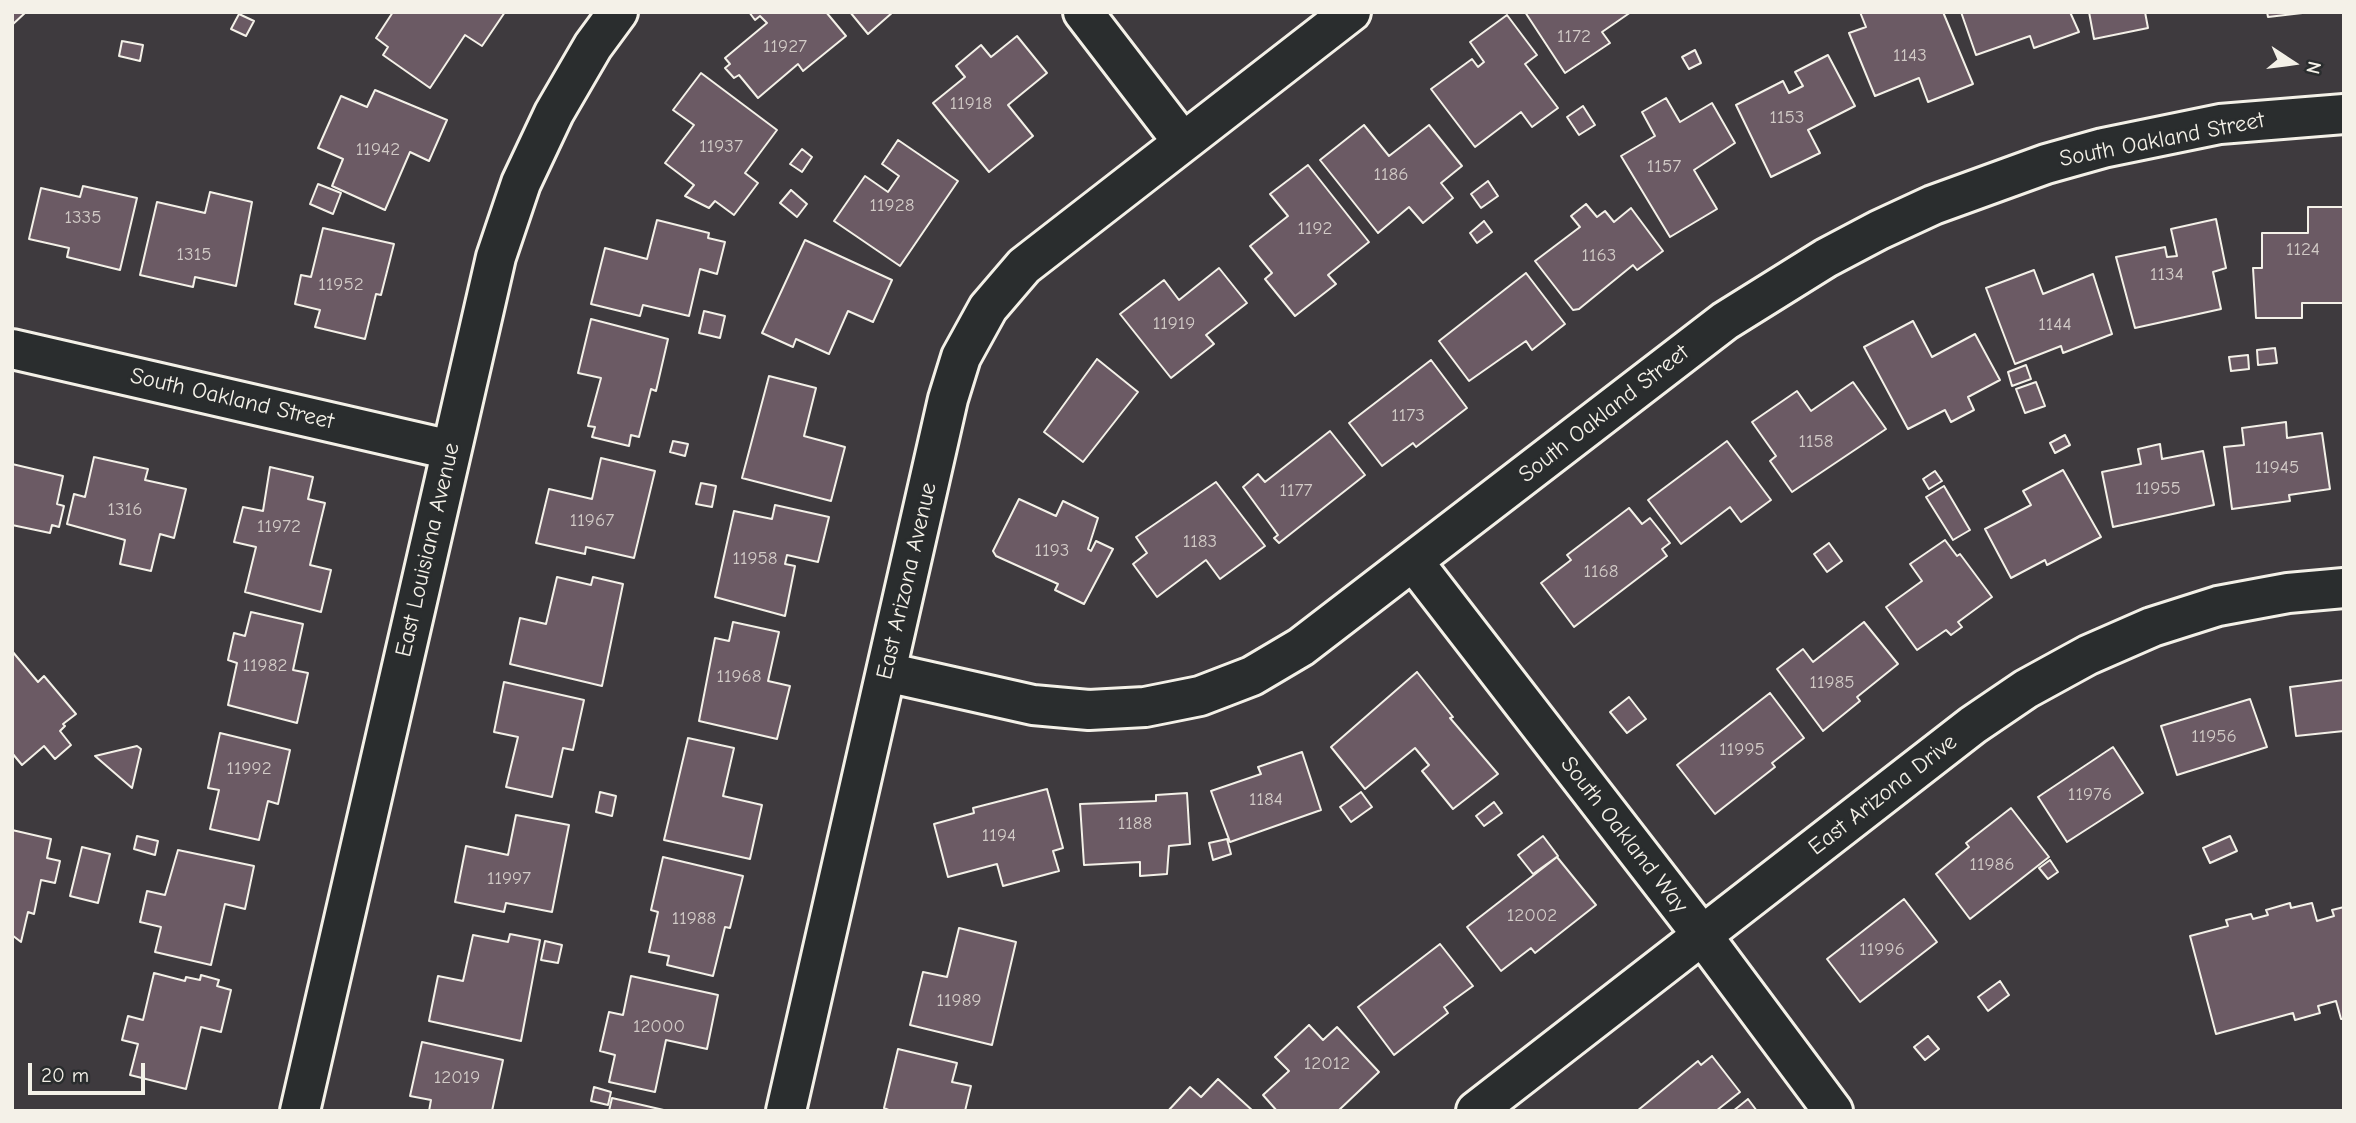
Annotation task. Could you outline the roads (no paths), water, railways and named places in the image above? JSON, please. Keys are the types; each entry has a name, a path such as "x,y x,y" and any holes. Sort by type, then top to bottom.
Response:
{"street":[{"name":"East Louisiana Avenue","path":"300,1111 496,257 521,183 554,113 593,46 618,12"},
{"path":"1083,12 1182,141"},
{"name":"East Arizona Avenue","path":"786,1111 948,399 961,357 988,308 1024,266 1351,12"},
{"name":"South Oakland Street","path":"886,672 1033,705 1089,710 1144,707 1200,696 1252,676 1301,647 1725,321 1826,258 1879,230 1933,205 2046,164 2103,148 2220,124 2344,114"},
{"name":"South Oakland Street","path":"12,349 451,450"},
{"name":"South Oakland Way","path":"1413,561 1702,935 1833,1111"},
{"name":"East Arizona Drive","path":"1476,1111 1973,725 2026,689 2088,655 2152,627 2218,606 2288,593 2344,588"}]}
